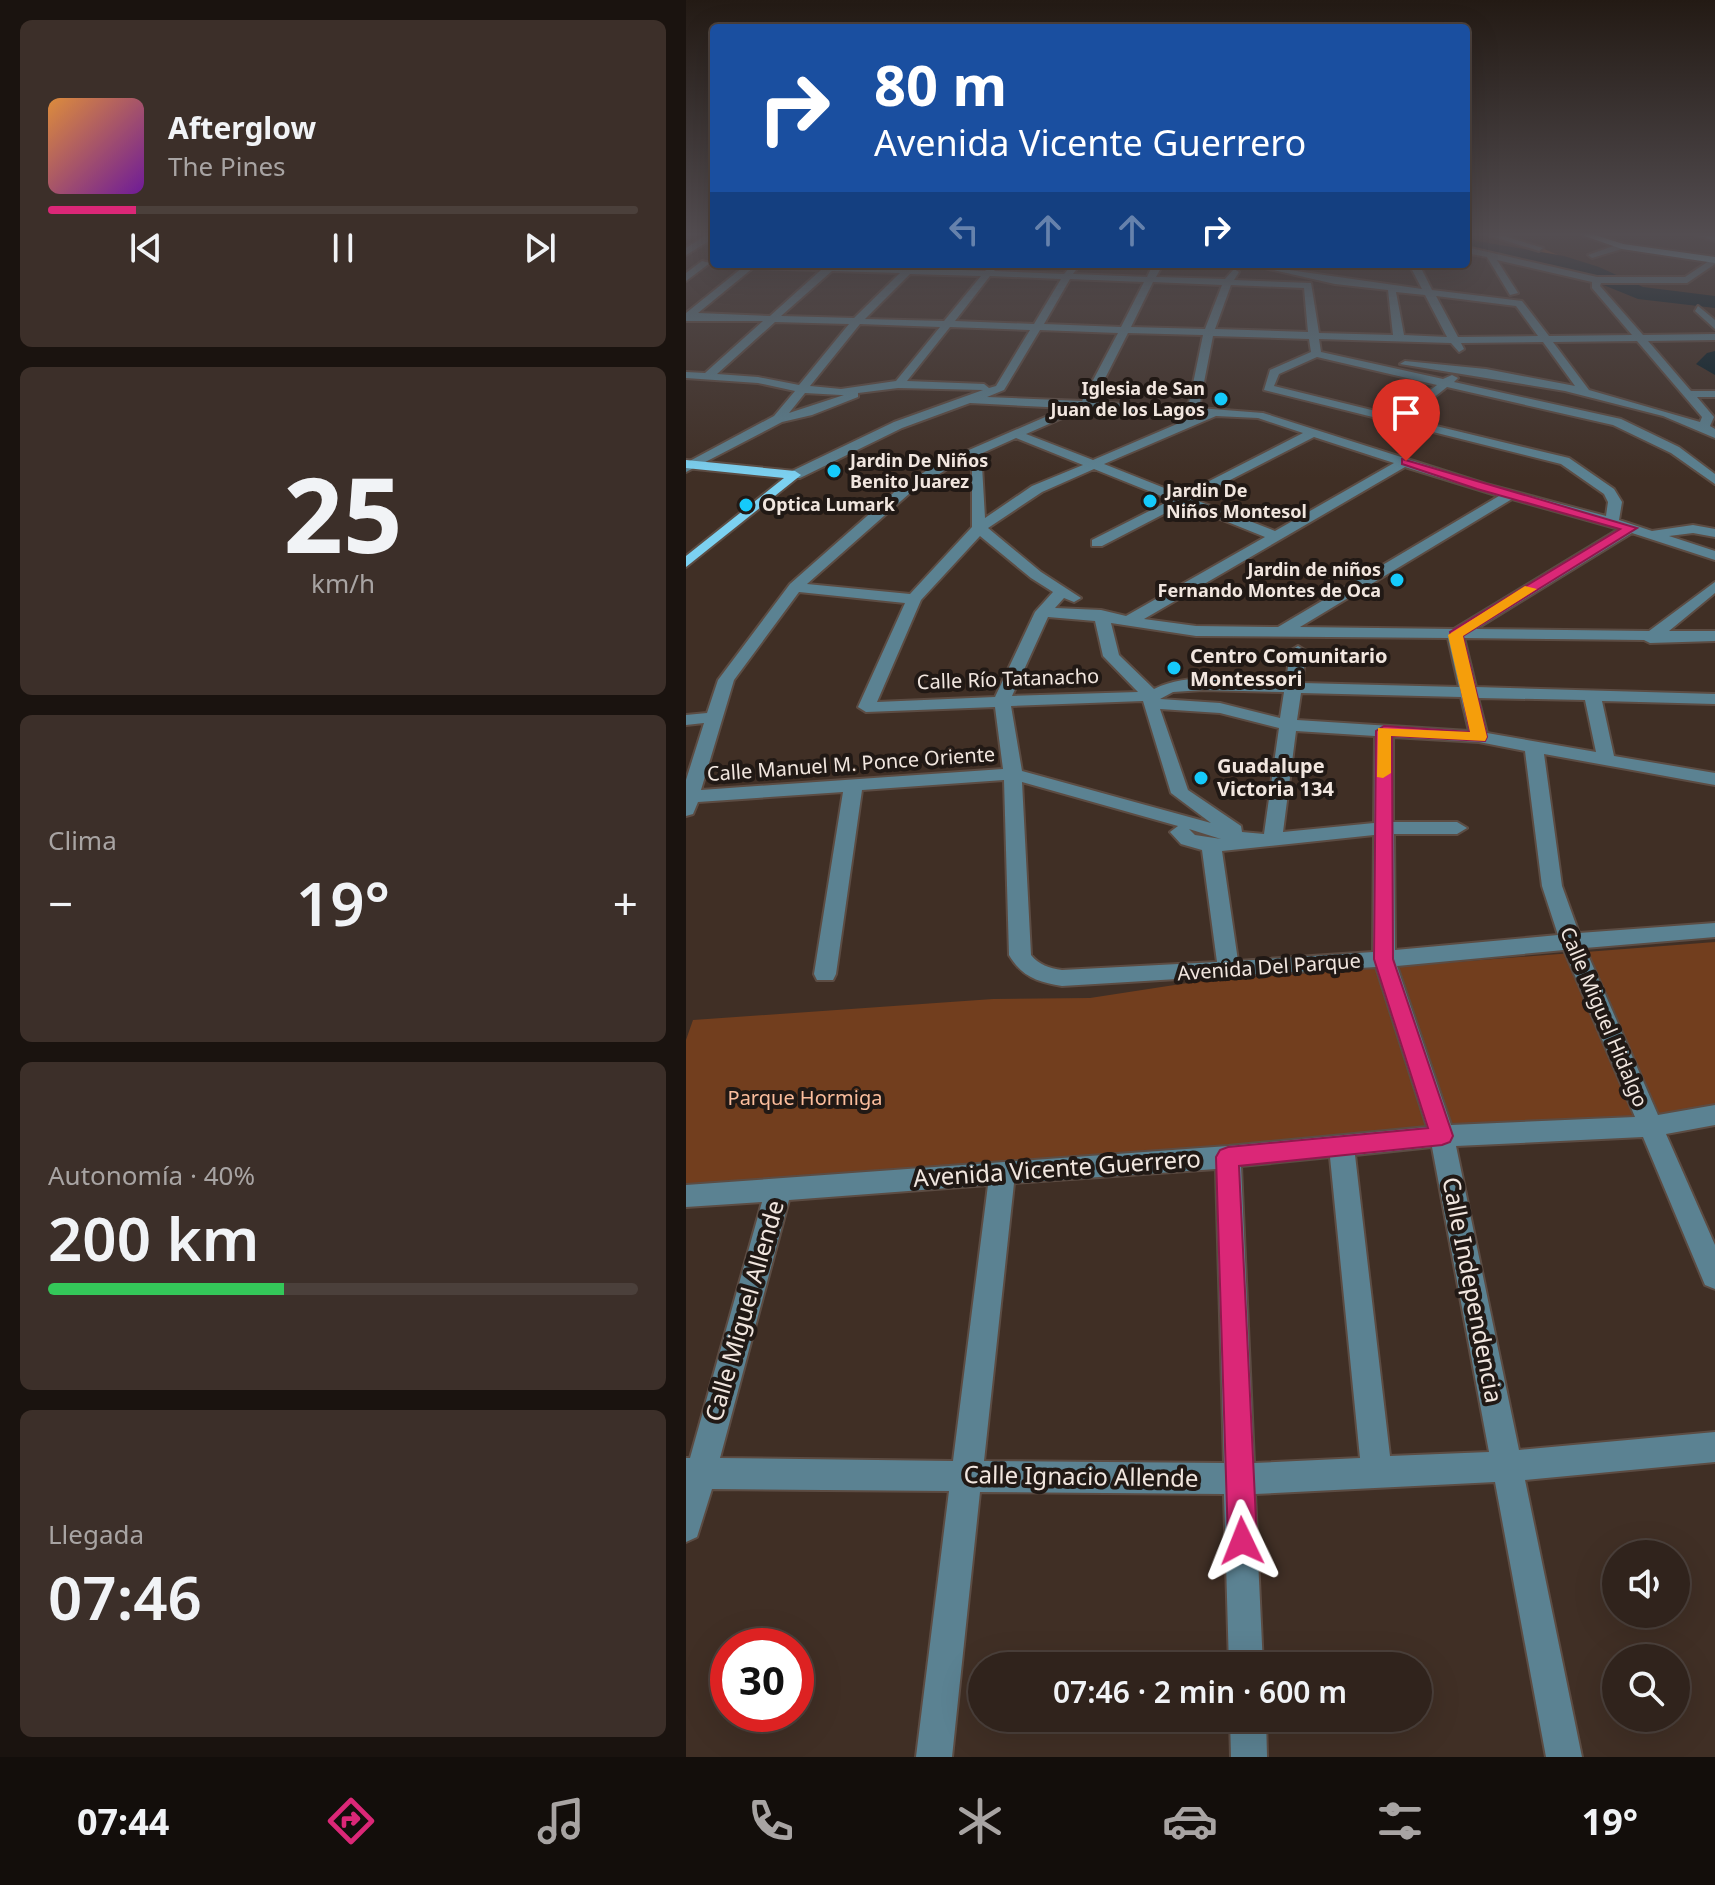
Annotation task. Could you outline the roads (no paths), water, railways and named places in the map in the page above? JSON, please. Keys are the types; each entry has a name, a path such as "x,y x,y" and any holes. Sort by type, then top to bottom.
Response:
{"main road":[{"path":"688,465 795,475"},
{"path":"686,563 795,475"}],"street":[{"path":"708,376 777,314"},
{"path":"778,419 864,314"},
{"path":"686,375 804,385 841,392 899,384 955,314"},
{"path":"795,475 898,425 1000,388 1044,314"},
{"path":"688,801 726,680 795,587 905,490 943,466 1090,397 1132,314"},
{"path":"1193,410 1217,314"},
{"path":"1310,314 1316,354"},
{"path":"1389,350 1393,338 1392,314"},
{"path":"1439,314 1471,368"},
{"path":"1528,314 1585,392"},
{"path":"1618,314 1687,394 1715,434"},
{"path":"687,317 774,317 1454,340 1715,337"},
{"path":"1612,522 1615,502 1609,492 1565,461 1268,388 1274,372 1316,354 1617,422 1675,450 1715,480"},
{"path":"1357,362 1471,368 1709,422"},
{"path":"1385,431 1443,383 1471,368"},
{"path":"804,385 899,384 1046,390"},
{"path":"688,465 778,419 808,413 877,386"},
{"path":"1077,391 1090,397"},
{"path":"1687,394 1715,394"},
{"path":"965,399 1090,397 1259,415 1510,495 1652,534 1715,556"},
{"path":"795,587 914,599 979,528 1037,489 1217,411"},
{"path":"1631,429 1688,418"},
{"path":"1097,543 1314,432"},
{"path":"1013,433 1273,535"},
{"path":"1126,623 1273,535 1406,461"},
{"path":"976,466 979,528 1036,575 1101,615 1126,623 1196,631 1650,638 1715,636"},
{"path":"1283,631 1510,495"},
{"path":"1455,635 1630,528"},
{"path":"1652,534 1693,529 1715,533"},
{"path":"1650,638 1715,586"},
{"path":"1013,774 1002,700 1043,612 1062,591"},
{"name":"Calle Río Tatanacho","path":"914,599 866,707 1002,700 1151,700"},
{"path":"1043,612 1101,615"},
{"path":"1101,615 1111,656 1151,700 1180,793 1249,840"},
{"path":"1455,635 1479,737"},
{"path":"1273,837 1298,651"},
{"path":"1151,700 1170,687 1203,685 1715,699"},
{"path":"1592,694 1606,759"},
{"path":"1151,700 1220,708 1290,725 1479,737 1715,779"},
{"path":"686,720 714,717"},
{"name":"Calle Independencia","path":"1384,731 1384,959 1442,1136 1564,1757"},
{"name":"Calle Miguel Hidalgo","path":"1534,748 1552,886 1570,939 1715,1276"},
{"name":"Calle Manuel M. Ponce Oriente","path":"688,801 1013,774 1249,840"},
{"name":"Avenida Del Parque","path":"1013,774 1020,955 1033,970 1062,978 1384,959 1570,939 1715,930"},
{"path":"825,974 853,787"},
{"path":"1249,840 1180,832 1188,840 1211,846 1273,837 1382,828 1457,828"},
{"path":"1211,846 1229,970"},
{"name":"Avenida Vicente Guerrero","path":"686,1196 1228,1157 1442,1136 1650,1127 1715,1115"},
{"path":"1341,1145 1377,1474"},
{"path":"1228,1157 1246,1652"},
{"path":"934,1757 1002,1173"},
{"name":"Calle Miguel Allende","path":"686,1526 692,1473 779,1188"},
{"name":"Calle Ignacio Allende","path":"692,1473 1240,1479 1506,1466 1715,1447"},
{"path":"1248,1732 1249,1757"}],"waterway":[{"path":"1715,358 1708,364 1715,368"}],"place":[{"name":"Iglesia de San Juan de los Lagos","path":"1221,399"},
{"name":"Jardin De Niños Benito Juarez","path":"834,471"},
{"name":"Jardin De Niños Montesol","path":"1150,501"},
{"name":"Optica Lumark","path":"746,505"},
{"name":"Jardin de niños Fernando Montes de Oca","path":"1397,580"},
{"name":"Centro Comunitario Montessori","path":"1174,668"},
{"name":"Guadalupe Victoria 134","path":"1201,778"}],"park label":[{"name":"Parque Hormiga","path":"805,1098"}]}
